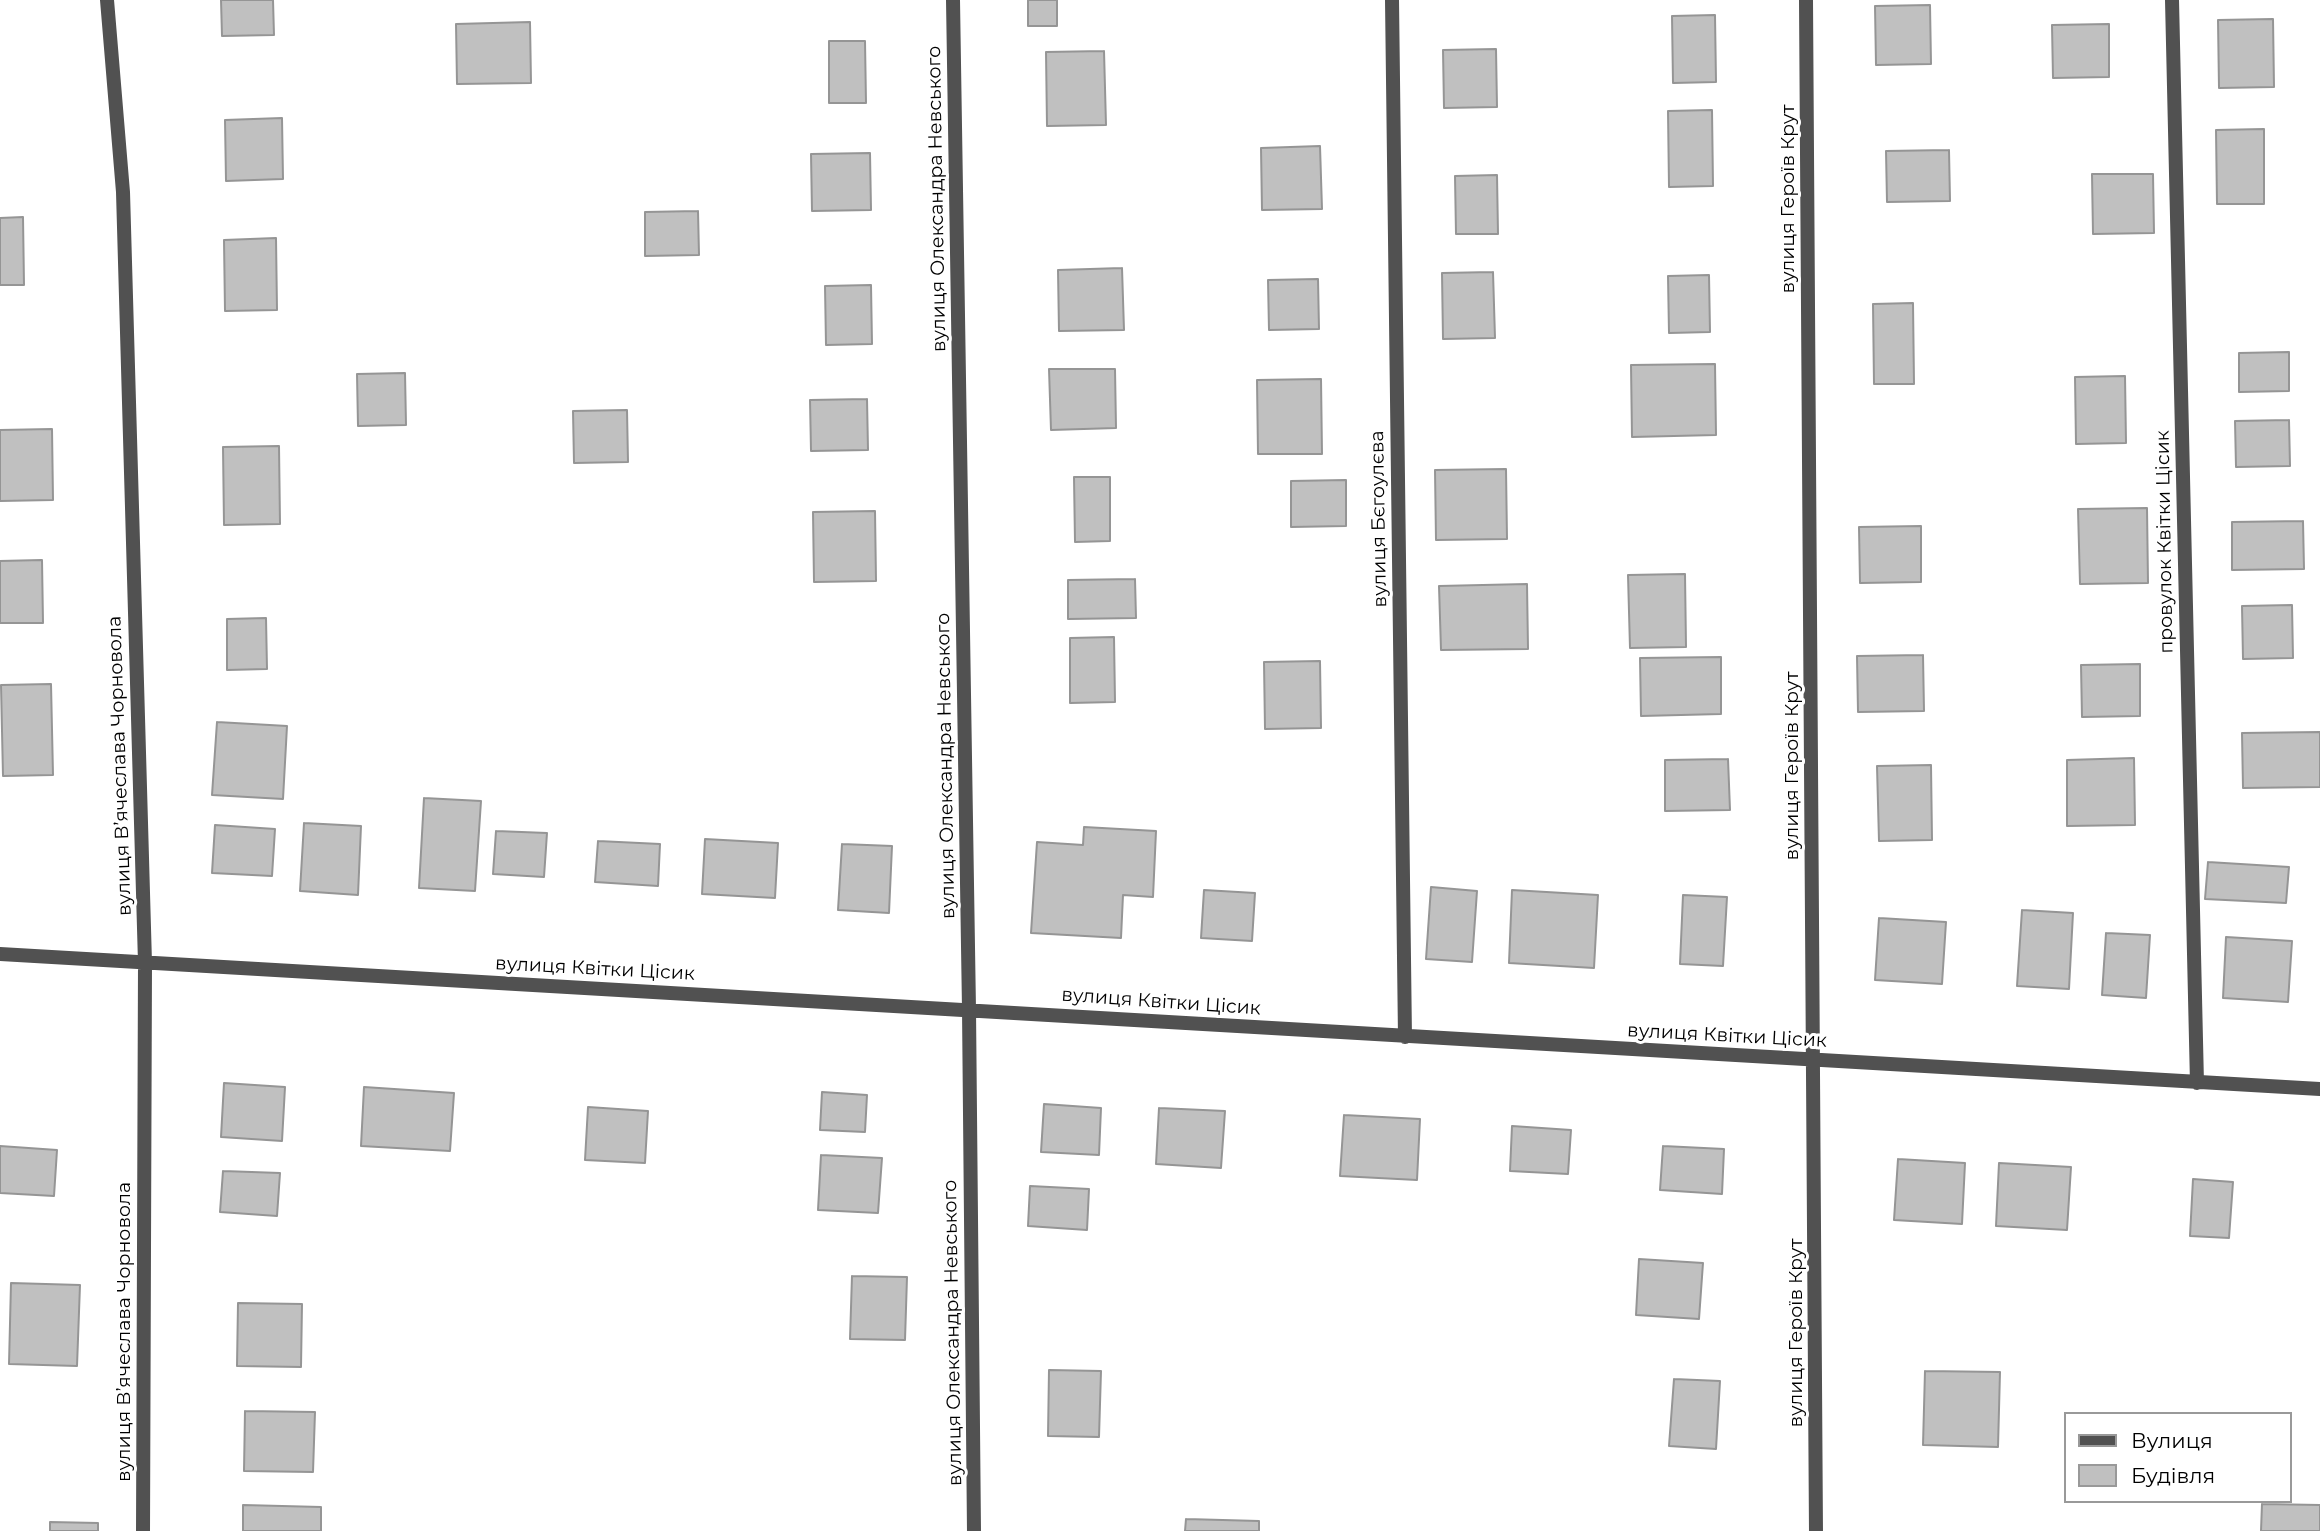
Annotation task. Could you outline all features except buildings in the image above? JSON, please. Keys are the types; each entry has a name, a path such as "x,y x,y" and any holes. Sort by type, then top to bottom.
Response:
{"street":[{"name":"вулиця Вʼячеслава Чорновола","path":"107,0 123,192 145,963 143,1531"},
{"name":"вулиця Олександра Невського","path":"953,0 969,1009 974,1531"},
{"name":"вулиця Бєгоулєва","path":"1392,0 1405,1037"},
{"name":"вулиця Героїв Крут","path":"1805,0 1816,1531"},
{"name":"провулок Квітки Цісик","path":"2172,0 2197,1083"},
{"name":"вулиця Квітки Цісик","path":"0,954 2320,1089"}]}
